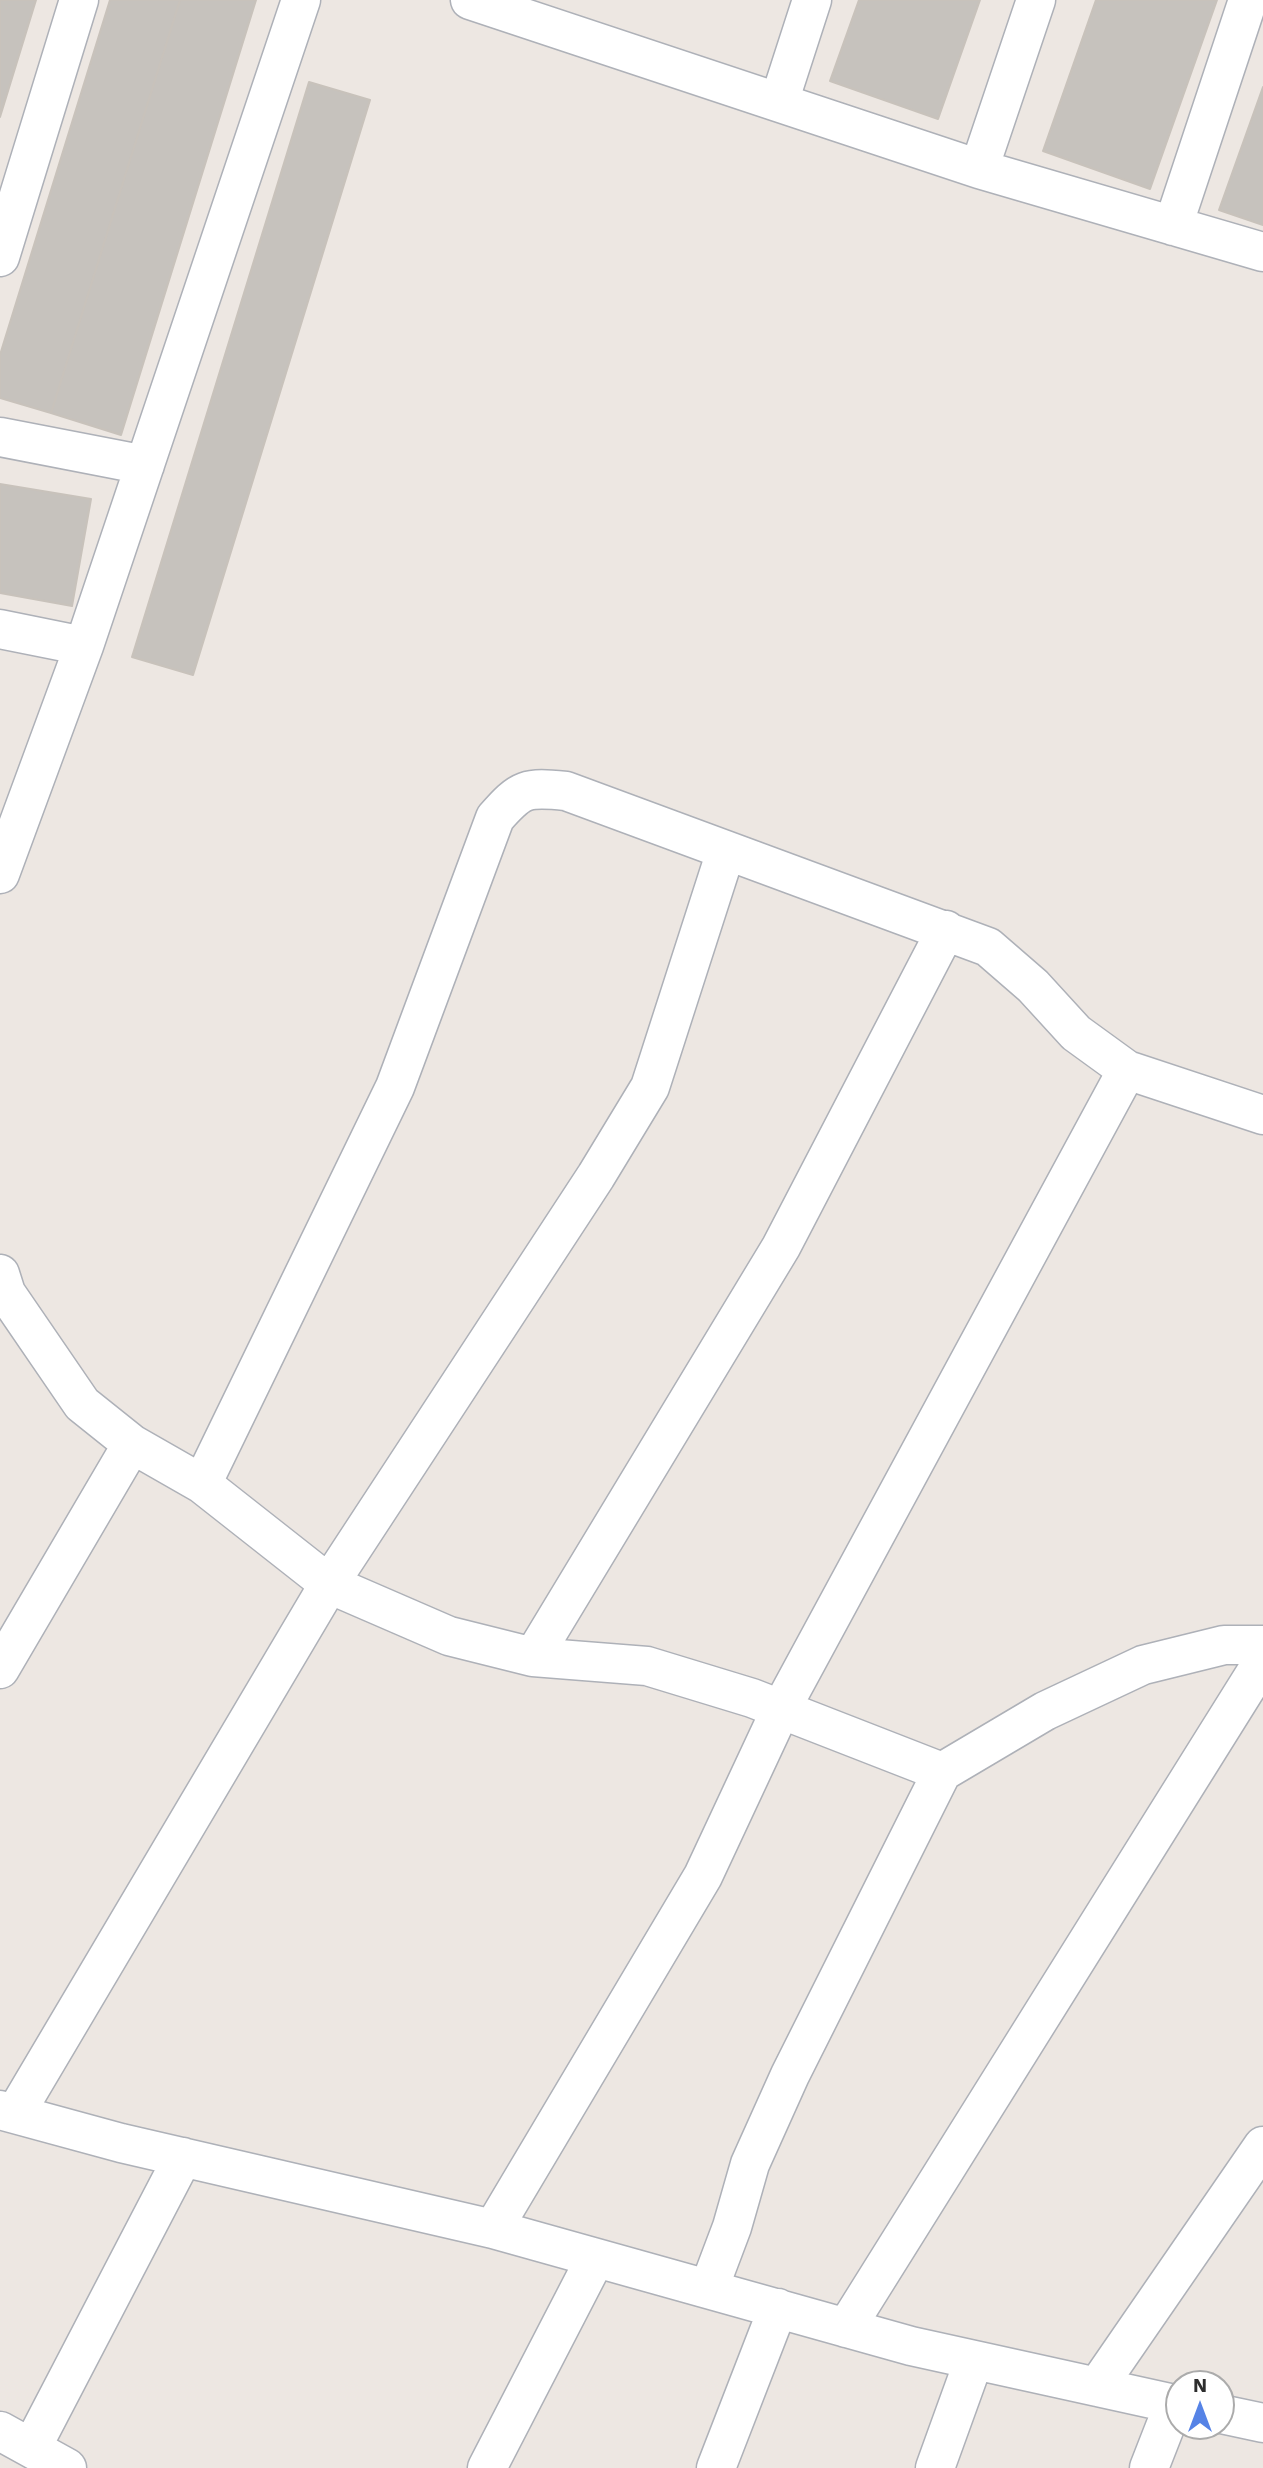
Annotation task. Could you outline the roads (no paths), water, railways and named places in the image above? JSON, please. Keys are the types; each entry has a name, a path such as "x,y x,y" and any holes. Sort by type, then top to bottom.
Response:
{"street":[{"path":"0,257 79,0"},
{"path":"0,874 11,811 84,646 301,0"},
{"path":"470,0 979,169 1263,252"},
{"path":"779,102 812,0"},
{"path":"979,169 1036,0"},
{"path":"1173,226 1248,0"},
{"path":"0,437 145,465"},
{"path":"0,629 84,646"},
{"path":"202,1485 395,1087 495,818 514,797 535,788 566,791 988,947 1032,986 1076,1033 1127,1070 1263,1115"},
{"path":"726,851 650,1087 596,1176 329,1584 7,2112 183,2157 493,2229 911,2346 1165,2401"},
{"path":"533,1657 781,1247 946,930"},
{"path":"493,2229 704,1876 781,1709 1127,1070"},
{"path":"2,1288 82,1404 132,1444 202,1485 329,1584 449,1636 533,1657 647,1666 781,1709 942,1772"},
{"path":"0,1669 132,1444"},
{"path":"709,2288 732,2227 750,2164 784,2088 942,1772 1045,1711 1143,1664 1224,1645 1263,1645"},
{"path":"846,2328 1263,1661"},
{"path":"1097,2387 1263,2146"},
{"path":"67,2468 16,2439 183,2157"},
{"path":"486,2468 595,2259"},
{"path":"716,2468 778,2308"},
{"path":"935,2468 974,2360"},
{"path":"1235,2417 1263,2423"},
{"path":"1149,2468 1165,2431"}]}
